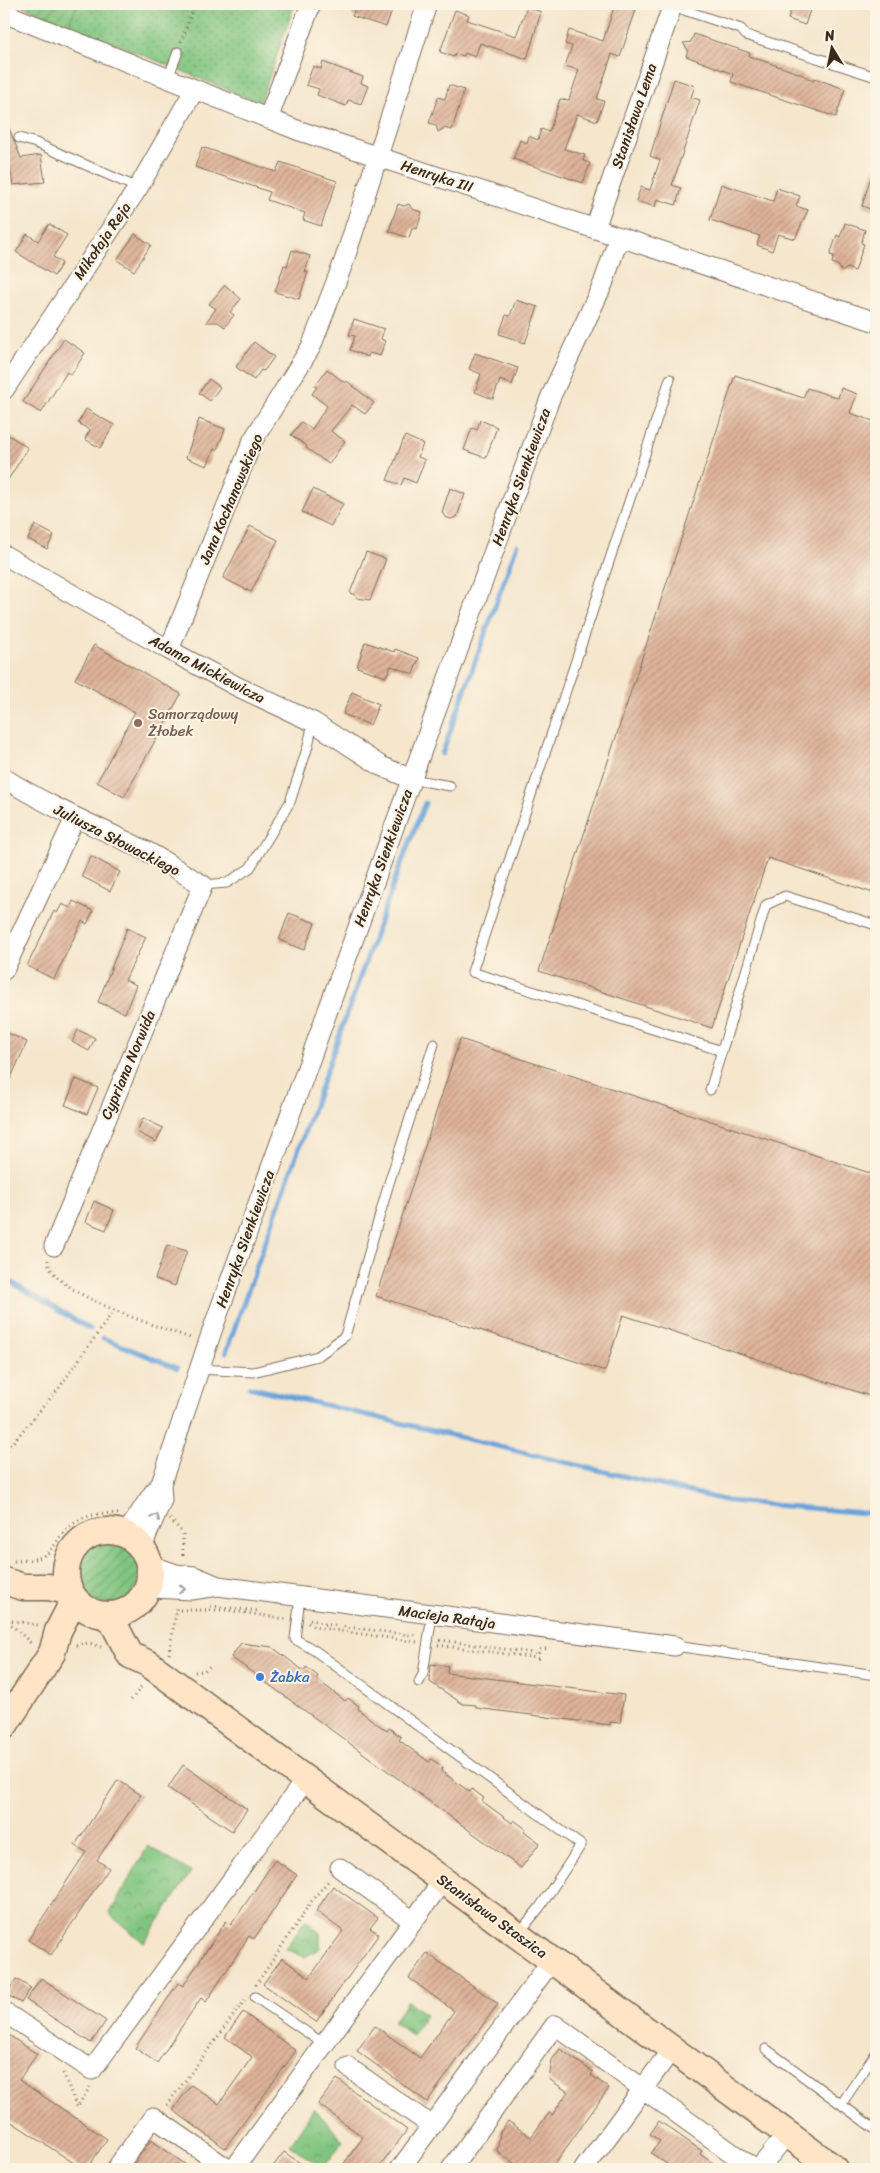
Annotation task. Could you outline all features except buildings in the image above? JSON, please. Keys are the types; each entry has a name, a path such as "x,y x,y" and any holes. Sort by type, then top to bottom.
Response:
{"street":[{"path":"268,119 311,4"},
{"name":"Jana Kochanowskiego","path":"169,650 253,440 311,347 344,261 428,4"},
{"name":"Stanisława Lema","path":"596,228 672,5"},
{"name":"Henryka III","path":"4,13 268,119 619,237 875,319"},
{"name":"Mikołaja Reja","path":"4,390 138,188 195,89"},
{"name":"Henryka Sienkiewicza","path":"135,1541 142,1513 150,1496 161,1484 199,1369 551,396 603,284 619,237"},
{"name":"Adama Mickiewicza","path":"4,554 169,650 236,686 313,722 381,766 411,779"},
{"name":"Juliusza Słowackiego","path":"4,778 37,799 145,851 203,885"},
{"path":"4,970 13,942 75,818"},
{"name":"Cypriana Norwida","path":"54,1246 203,885"},
{"path":"4,1726 45,1652 70,1639 85,1618 71,1552 85,1537 98,1532 111,1530 135,1541 150,1578 132,1620 145,1647 154,1673"},
{"name":"Macieja Rataja","path":"135,1541 176,1574 194,1576 218,1586 676,1646"},
{"path":"6,1574 23,1588 48,1587 82,1598 119,1614 139,1600"},
{"name":"Macieja Rataja","path":"139,1600 154,1588 192,1590 218,1586"},
{"name":"Stanisława Staszica","path":"82,1598 115,1626 130,1655 306,1779 834,2169"},
{"path":"4,2012 92,2070 306,1779"},
{"path":"340,1868 413,1920"},
{"path":"234,2169 443,1880"},
{"path":"400,2169 552,1960"},
{"path":"451,2169 555,2025 754,2169"},
{"path":"584,2169 672,2049"},
{"path":"348,2067 432,2126"},
{"path":"116,2169 153,2117 228,2169"},
{"path":"759,2169 787,2134"}],"lane":[{"path":"672,5 741,29 746,35 876,77"},
{"path":"168,78 178,52"},
{"path":"18,138 36,143 138,188"},
{"path":"670,379 472,972 722,1051"},
{"path":"203,885 227,884 250,868 290,802 308,746 313,722"},
{"path":"411,779 450,786"},
{"path":"710,1090 766,905 785,896 876,925"},
{"path":"199,1369 252,1372 318,1356 344,1336 389,1183 434,1044"},
{"path":"300,1597 295,1639 314,1650 581,1845 540,1907 517,1936"},
{"path":"419,1682 423,1674 432,1615"},
{"path":"676,1646 876,1675"},
{"path":"256,1997 324,2044"},
{"path":"766,2049 876,2130"},
{"path":"842,2104 876,2053"}],"path":[{"path":"178,52 195,4"},
{"path":"54,1246 47,1262 52,1273 61,1282 86,1297 114,1310 208,1344"},
{"path":"4,1453 59,1388 114,1310"},
{"path":"6,1574 42,1557 50,1551 68,1528 93,1514 135,1541"},
{"path":"164,1515 176,1524 183,1533 183,1559"},
{"path":"131,1700 154,1673 177,1604 186,1604"},
{"path":"205,1605 291,1614"},
{"path":"180,1610 226,1610 290,1620"},
{"path":"5,1619 45,1652"},
{"path":"5,1619 41,1626"},
{"path":"4,2160 17,2169"}],"green space":[{"path":"18,4 77,4 69,25"},
{"path":"77,4 295,4 260,103 69,25"},
{"path":"108,1540 120,1542 131,1549 138,1560 140,1572 138,1584 131,1595 120,1602 108,1604 96,1602 85,1595 78,1584 76,1572 78,1560 85,1549 96,1542"},
{"path":"148,1846 191,1872 144,1943 109,1914"},
{"path":"306,1919 320,1933 320,1948 305,1957 285,1949"},
{"path":"407,2001 426,2014 412,2035 393,2022"},
{"path":"314,2108 343,2141 323,2169 290,2145"}],"waterway":[{"path":"442,754 517,545"},
{"path":"226,1352 397,874 425,803"},
{"path":"4,1278 90,1329"},
{"path":"103,1338 177,1368"},
{"path":"249,1387 728,1501 876,1514"}],"place":[{"name":"Samorządowy Żłobek","path":"138,723"},
{"name":"Żabka","path":"260,1677"}]}
